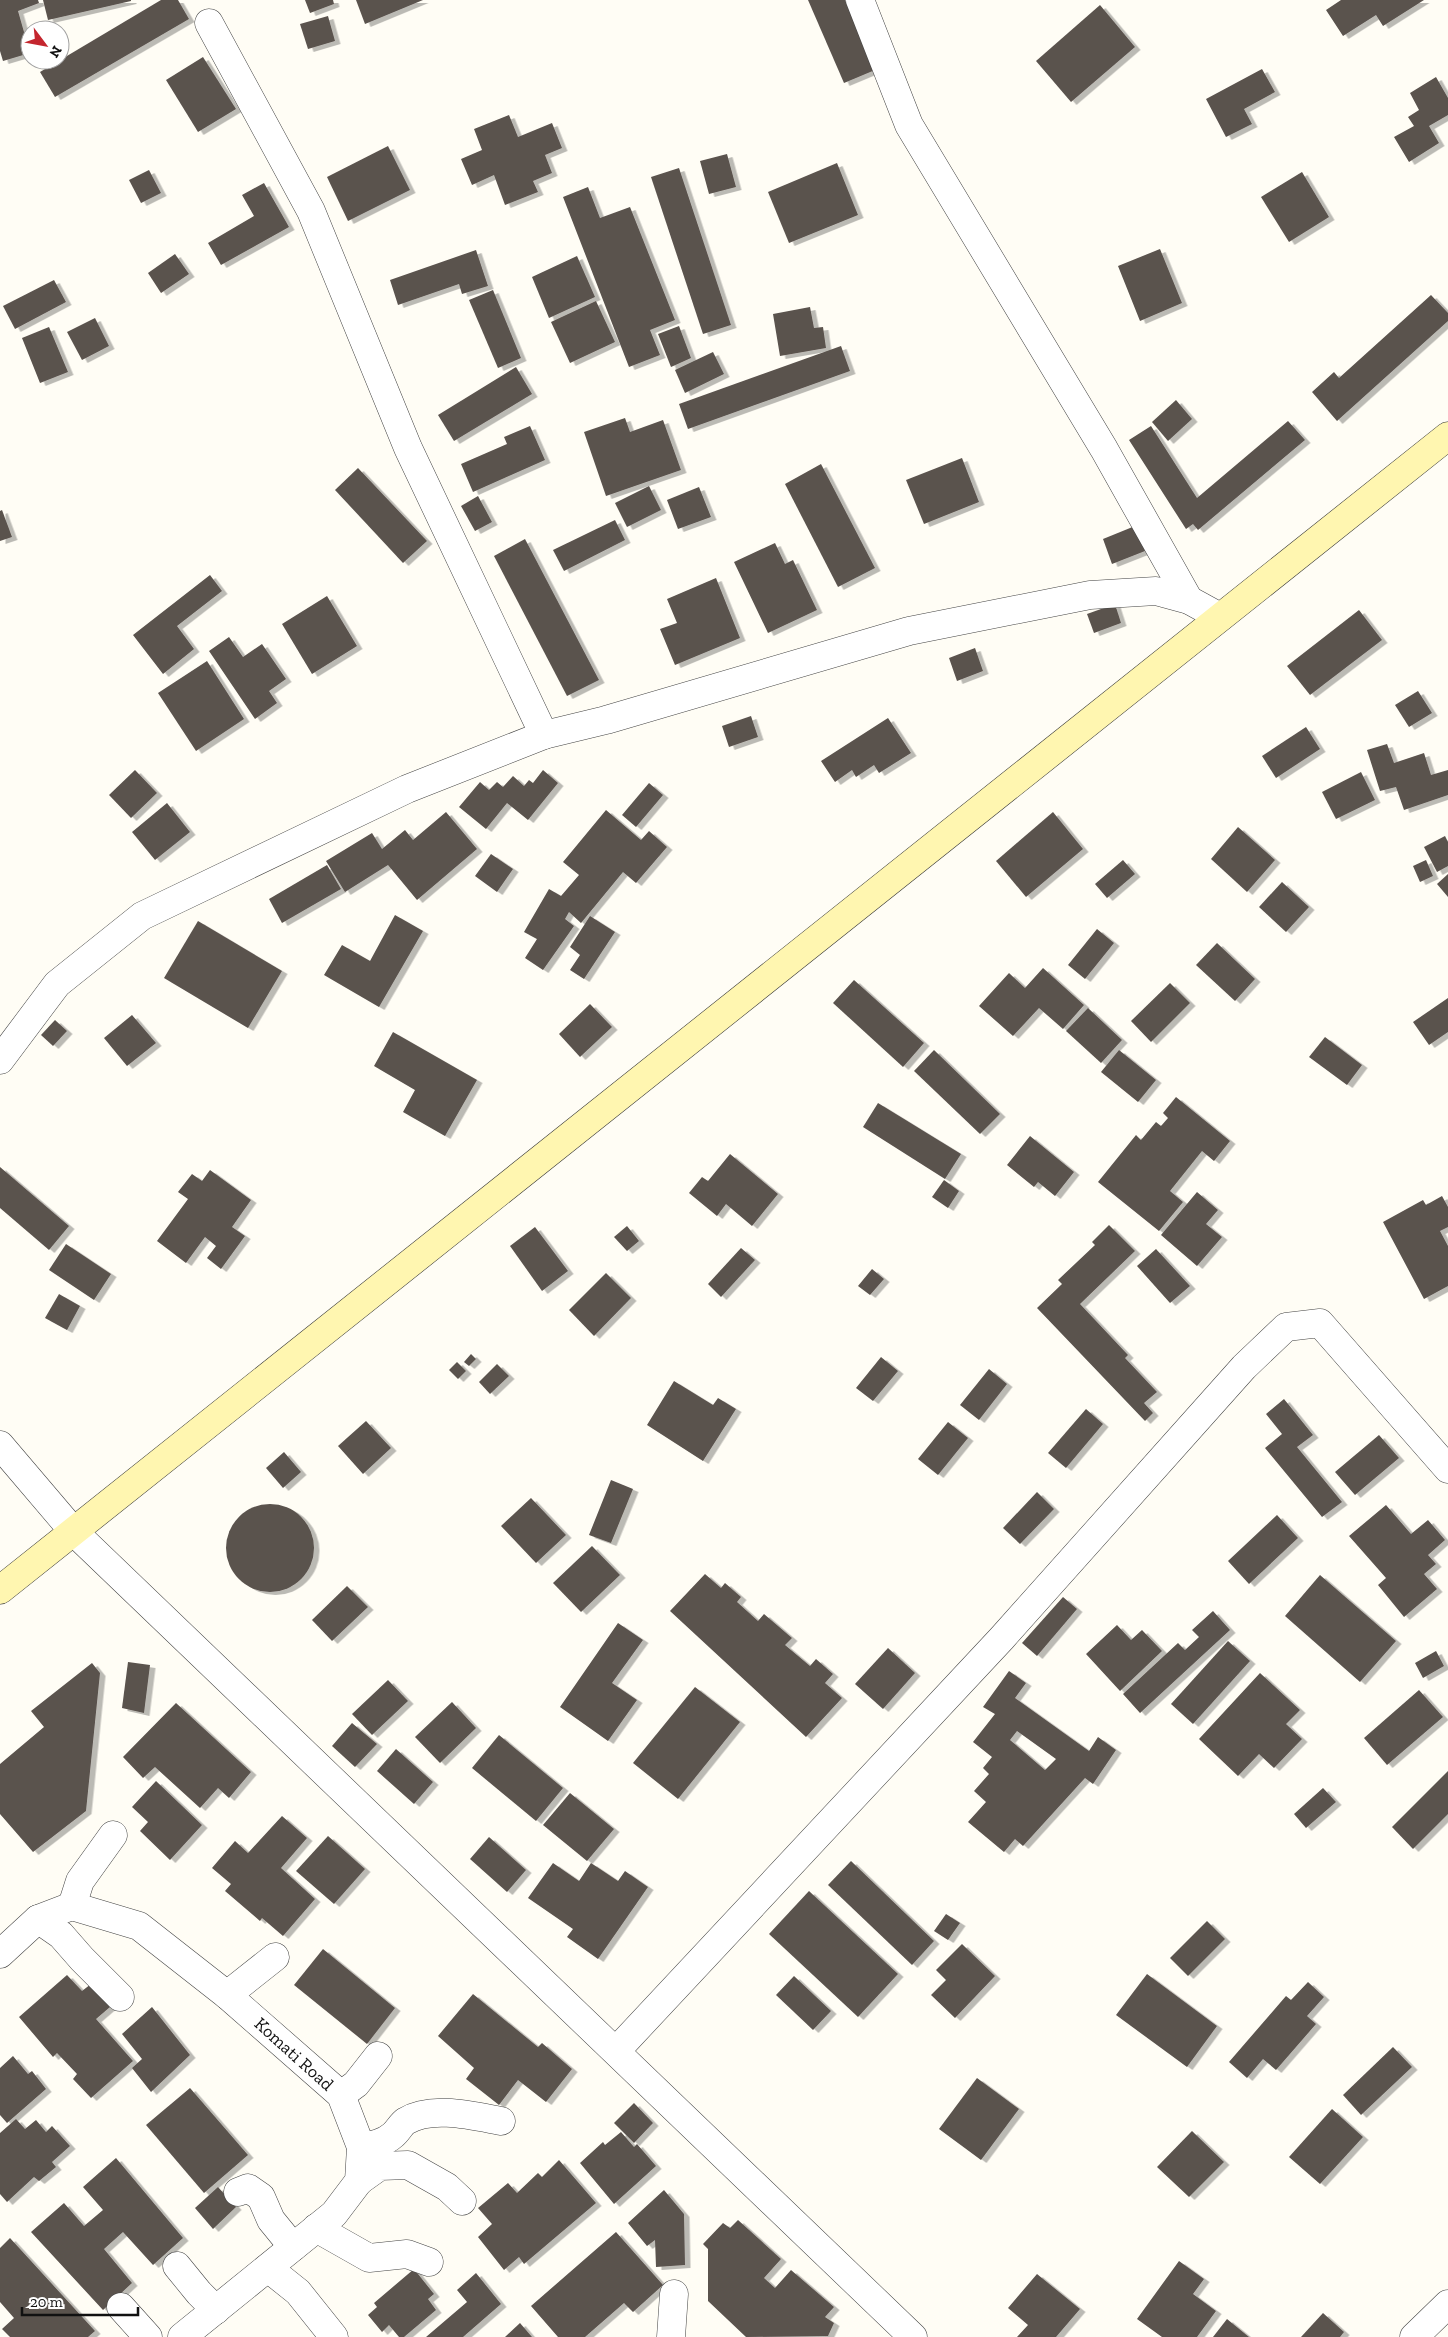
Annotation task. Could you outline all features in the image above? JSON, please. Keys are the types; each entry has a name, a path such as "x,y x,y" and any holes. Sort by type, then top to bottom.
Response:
{"main road":[{"path":"0,1590 1448,436"}],"street":[{"path":"860,0 909,125 1104,449 1189,600"},
{"path":"209,22 311,211 408,448 544,735"},
{"path":"0,1060 57,984 142,916 407,789 544,735 606,720 909,631 1090,595 1156,591 1189,600 1220,618"},
{"path":"616,2050 1002,1638 1244,1367 1286,1327 1320,1323 1448,1469"},
{"path":"0,1445 74,1532 913,2337"},
{"path":"0,1954 38,1919 72,1906 80,1881 113,1835"},
{"name":"Komati Road","path":"72,1906 139,1926 228,1995 340,2095 362,2147 359,2182"},
{"path":"38,1919 61,1935 120,1997"},
{"path":"228,1995 274,1957"},
{"path":"340,2095 356,2084 378,2056"},
{"path":"362,2147 383,2143 394,2135 405,2121 420,2114 455,2113 501,2121"},
{"path":"182,2337 334,2214 359,2182 380,2166 408,2166 447,2187 462,2201"},
{"path":"238,2192 248,2188 261,2198 272,2220 293,2247"},
{"path":"316,2228 368,2258 389,2254 407,2254 429,2262"},
{"path":"177,2266 216,2310"},
{"path":"268,2268 298,2292 334,2337"},
{"path":"671,2337 674,2294"},
{"path":"1414,2337 1448,2304"},
{"path":"121,2307 148,2337"}],"building":[{"path":"0,0 38,0 39,3 18,11 21,20 20,56 3,61 0,51"},
{"path":"43,0 131,0 131,1 48,20"},
{"path":"161,0 178,0 189,19 55,97 40,72 43,70 70,70 70,54"},
{"path":"305,0 333,0 334,4 310,13"},
{"path":"356,0 423,0 365,24"},
{"path":"808,0 845,0 875,70 844,83"},
{"path":"1341,0 1424,0 1383,26 1376,15 1343,36 1326,10"},
{"path":"1100,5 1135,47 1071,102 1036,61"},
{"path":"328,16 335,41 308,49 300,24"},
{"path":"203,57 236,109 198,132 166,80"},
{"path":"1262,69 1275,92 1244,109 1252,124 1226,137 1206,99"},
{"path":"1436,77 1448,98 1448,115 1429,126 1439,143 1409,162 1394,137 1414,126 1408,117 1419,110 1410,93"},
{"path":"509,115 518,137 552,123 562,148 545,155 552,173 533,181 538,192 505,205 494,175 472,185 461,159 482,150 474,129"},
{"path":"388,146 410,190 348,221 327,177"},
{"path":"727,154 736,187 709,194 700,161"},
{"path":"837,163 858,215 789,243 768,192"},
{"path":"679,168 731,325 703,334 651,177"},
{"path":"149,170 161,193 141,203 129,180"},
{"path":"1302,172 1329,217 1289,242 1261,197"},
{"path":"264,183 289,227 221,265 208,243 254,216 242,195"},
{"path":"588,187 600,218 630,207 675,320 650,330 660,355 629,367 563,197"},
{"path":"1160,249 1182,303 1140,321 1118,266"},
{"path":"476,250 488,286 462,294 459,284 398,305 390,280"},
{"path":"175,254 189,274 161,293 148,273"},
{"path":"577,256 595,297 549,318 532,277"},
{"path":"54,280 66,302 15,329 3,306"},
{"path":"493,290 521,358 498,368 469,300"},
{"path":"1431,295 1448,313 1448,321 1337,421 1312,392 1334,372 1339,378"},
{"path":"596,301 615,342 570,363 551,322"},
{"path":"810,307 814,328 823,327 826,348 780,356 773,314"},
{"path":"95,318 109,346 82,360 67,332"},
{"path":"679,326 691,358 671,367 658,334"},
{"path":"49,327 68,372 40,383 22,338"},
{"path":"841,346 850,371 688,429 679,404"},
{"path":"713,352 724,374 685,393 675,370"},
{"path":"516,367 532,394 454,441 438,415"},
{"path":"1176,400 1192,419 1168,441 1152,422"},
{"path":"625,418 630,432 663,420 681,470 606,496 584,432"},
{"path":"1288,421 1305,440 1198,530 1193,524 1186,529 1129,440 1151,426 1197,498"},
{"path":"530,426 545,460 473,492 461,464 507,444 504,437"},
{"path":"962,458 979,502 924,524 906,480"},
{"path":"821,464 875,568 838,587 785,484"},
{"path":"358,468 427,541 403,563 335,490"},
{"path":"649,486 661,510 627,527 615,503"},
{"path":"699,487 711,517 678,529 667,500"},
{"path":"478,496 492,522 475,531 461,506"},
{"path":"2,510 12,537 0,541 0,511"},
{"path":"615,520 625,540 564,571 553,550"},
{"path":"1135,526 1145,551 1112,564 1103,539"},
{"path":"525,539 599,680 567,696 494,556"},
{"path":"775,543 785,564 793,560 817,610 768,633 734,562"},
{"path":"210,575 222,591 177,626 194,649 163,674 133,635"},
{"path":"716,578 740,638 675,665 660,629 677,623 667,599"},
{"path":"327,596 357,646 312,674 282,624"},
{"path":"1115,604 1121,623 1094,633 1087,614"},
{"path":"1359,610 1382,640 1310,695 1287,666"},
{"path":"229,637 243,657 262,644 286,679 269,691 277,703 255,719 209,651"},
{"path":"975,648 983,671 957,681 949,658"},
{"path":"207,661 244,719 196,751 158,693"},
{"path":"1418,691 1432,713 1409,727 1395,705"},
{"path":"751,716 758,737 729,747 722,726"},
{"path":"888,718 911,753 879,773 874,765 856,777 852,770 835,782 821,761"},
{"path":"1306,727 1320,749 1276,778 1262,756"},
{"path":"1387,744 1394,763 1424,753 1431,775 1448,770 1448,795 1404,810 1396,787 1380,791 1367,750"},
{"path":"135,770 157,793 131,818 109,795"},
{"path":"543,770 558,783 528,820 507,803 486,829 459,807 480,782 489,790 497,782 503,787 513,776 524,786 529,780 533,783"},
{"path":"1361,772 1375,800 1336,819 1322,792"},
{"path":"649,783 663,795 636,827 622,815"},
{"path":"167,803 190,832 155,860 132,832"},
{"path":"606,810 641,840 649,831 667,847 636,883 623,872 581,923 569,912 565,919 574,926 543,970 525,958 537,939 524,932 549,889 561,896 579,875 563,862"},
{"path":"446,812 477,849 417,900 388,865 345,892 326,861 372,833 382,849 405,830 413,840"},
{"path":"1053,812 1083,849 1026,897 996,861"},
{"path":"1238,827 1275,860 1247,892 1211,859"},
{"path":"1445,836 1448,842 1448,866 1437,872 1424,847"},
{"path":"491,854 513,869 497,892 475,876"},
{"path":"1123,860 1135,874 1107,898 1095,884"},
{"path":"1426,860 1433,876 1420,882 1413,866"},
{"path":"327,865 341,889 282,923 269,899"},
{"path":"1448,874 1448,897 1437,884"},
{"path":"1282,882 1309,907 1286,932 1259,907"},
{"path":"395,915 423,931 379,1007 324,975 342,945 370,961"},
{"path":"590,916 615,932 584,979 570,970 580,955 570,947"},
{"path":"198,921 282,971 248,1028 164,978"},
{"path":"1097,929 1114,943 1085,979 1068,965"},
{"path":"1217,943 1255,979 1235,1001 1196,965"},
{"path":"1043,968 1084,1005 1063,1029 1039,1008 1013,1036 979,1006 1009,973 1025,988"},
{"path":"854,980 924,1043 903,1067 833,1003"},
{"path":"1170,983 1190,1003 1151,1042 1131,1021"},
{"path":"1448,998 1448,1032 1429,1045 1413,1022"},
{"path":"590,1004 612,1027 580,1057 559,1034"},
{"path":"1088,1008 1122,1040 1101,1063 1066,1031"},
{"path":"132,1015 156,1043 127,1066 104,1038"},
{"path":"55,1020 67,1031 53,1046 41,1035"},
{"path":"393,1032 477,1080 445,1136 403,1112 415,1090 374,1066"},
{"path":"1325,1037 1362,1065 1347,1085 1309,1057"},
{"path":"934,1050 1000,1114 980,1134 914,1071"},
{"path":"1119,1050 1156,1080 1138,1102 1101,1072"},
{"path":"1176,1097 1230,1141 1214,1161 1202,1151 1170,1191 1183,1202 1159,1231 1098,1182 1136,1135 1141,1140 1156,1122 1161,1126 1168,1118 1163,1113"},
{"path":"878,1103 961,1154 945,1179 863,1127"},
{"path":"1030,1136 1074,1172 1055,1196 1038,1182 1034,1187 1007,1165"},
{"path":"730,1154 778,1194 752,1226 726,1204 717,1216 689,1193 702,1177 708,1181"},
{"path":"0,1167 69,1226 49,1250 0,1208"},
{"path":"210,1170 251,1200 232,1227 245,1236 221,1269 207,1258 216,1246 205,1237 186,1263 157,1241 188,1199 178,1192 192,1174 202,1181"},
{"path":"944,1180 959,1191 948,1208 932,1197"},
{"path":"1197,1192 1218,1210 1206,1224 1222,1237 1197,1266 1161,1235"},
{"path":"1442,1196 1448,1207 1448,1227 1440,1231 1448,1246 1448,1286 1424,1299 1383,1222 1423,1200 1426,1205"},
{"path":"1109,1225 1135,1251 1080,1304 1128,1355 1125,1358 1157,1392 1144,1403 1153,1413 1145,1421 1037,1308 1062,1284 1058,1280 1095,1245 1092,1242"},
{"path":"627,1226 639,1241 627,1251 614,1237"},
{"path":"535,1227 568,1271 542,1291 510,1246"},
{"path":"66,1244 111,1274 94,1300 49,1270"},
{"path":"741,1248 755,1260 721,1297 708,1284"},
{"path":"1156,1249 1190,1286 1170,1303 1137,1266"},
{"path":"872,1269 884,1279 870,1295 858,1286"},
{"path":"606,1273 631,1298 594,1336 569,1310"},
{"path":"59,1294 80,1306 67,1330 45,1318"},
{"path":"471,1354 476,1359 469,1366 464,1362"},
{"path":"881,1357 898,1371 873,1401 856,1388"},
{"path":"457,1362 466,1371 458,1379 449,1370"},
{"path":"497,1364 509,1376 490,1394 479,1382"},
{"path":"989,1369 1007,1384 979,1420 960,1405"},
{"path":"674,1381 713,1405 718,1398 736,1409 703,1461 647,1425"},
{"path":"1284,1399 1313,1435 1297,1447 1342,1502 1322,1517 1265,1448 1282,1434 1266,1414"},
{"path":"1086,1409 1103,1424 1066,1468 1048,1453"},
{"path":"366,1421 391,1448 363,1474 338,1446"},
{"path":"948,1422 968,1438 938,1475 918,1459"},
{"path":"1379,1435 1399,1458 1355,1495 1335,1472"},
{"path":"284,1452 301,1472 283,1488 266,1468"},
{"path":"611,1480 633,1489 611,1543 589,1535"},
{"path":"1037,1492 1054,1509 1020,1544 1003,1528"},
{"path":"531,1498 566,1535 536,1563 501,1526"},
{"path":"270,1504 287,1507 301,1517 311,1531 314,1548 311,1565 301,1579 287,1589 270,1592 253,1589 239,1579 229,1565 226,1548 229,1531 239,1517 253,1507"},
{"path":"1386,1505 1411,1534 1428,1520 1445,1540 1428,1555 1436,1564 1424,1574 1437,1589 1404,1617 1378,1585 1386,1578 1349,1536"},
{"path":"1277,1515 1298,1538 1249,1584 1228,1561"},
{"path":"592,1546 620,1575 581,1612 553,1583"},
{"path":"705,1574 721,1588 725,1583 741,1597 737,1602 758,1621 764,1614 792,1638 785,1645 810,1666 816,1659 833,1674 825,1683 842,1698 806,1737 670,1611"},
{"path":"1320,1575 1396,1641 1360,1682 1285,1616"},
{"path":"347,1586 368,1607 332,1641 312,1620"},
{"path":"1063,1597 1077,1609 1037,1656 1022,1643"},
{"path":"1213,1611 1230,1630 1140,1713 1123,1694 1178,1643 1185,1650 1199,1637 1192,1630"},
{"path":"618,1623 643,1640 612,1683 637,1700 608,1741 560,1707"},
{"path":"1117,1625 1131,1640 1142,1630 1162,1651 1120,1691 1086,1654"},
{"path":"1228,1641 1250,1661 1193,1724 1171,1704"},
{"path":"888,1648 915,1673 883,1709 855,1684"},
{"path":"1436,1651 1444,1666 1423,1678 1415,1663"},
{"path":"128,1662 150,1665 144,1713 122,1708"},
{"path":"92,1663 100,1673 86,1811 33,1852 0,1814 0,1764 44,1727 31,1711"},
{"path":"1009,1671 1026,1683 1015,1698 1089,1751 1098,1737 1116,1750 1093,1784 1085,1778 1023,1846 1015,1839 1004,1852 968,1822 986,1802 974,1791 989,1774 983,1768 992,1757 973,1742 995,1714 983,1707","holes":["1017,1731 1056,1759 1045,1770 1010,1740"]},
{"path":"1260,1673 1300,1710 1286,1724 1302,1739 1274,1768 1259,1754 1238,1776 1199,1739"},
{"path":"388,1680 408,1701 372,1735 352,1714"},
{"path":"695,1687 740,1722 678,1799 633,1763"},
{"path":"1419,1690 1443,1717 1387,1765 1364,1738"},
{"path":"452,1702 476,1728 440,1763 415,1737"},
{"path":"176,1703 251,1772 229,1798 218,1788 200,1808 155,1767 143,1778 123,1757"},
{"path":"352,1723 377,1744 355,1767 332,1746"},
{"path":"499,1735 563,1788 536,1821 472,1768"},
{"path":"396,1749 433,1782 414,1804 377,1771"},
{"path":"1448,1771 1448,1814 1413,1849 1392,1827"},
{"path":"156,1781 202,1825 170,1860 140,1831 148,1822 132,1807"},
{"path":"1323,1788 1336,1802 1306,1828 1294,1814"},
{"path":"570,1793 614,1829 587,1861 543,1825"},
{"path":"282,1816 307,1838 281,1868 315,1899 283,1936 262,1918 260,1921 225,1891 231,1884 212,1868 235,1841 248,1853"},
{"path":"328,1836 365,1869 334,1904 296,1871"},
{"path":"489,1837 526,1870 507,1892 470,1859"},
{"path":"851,1861 934,1941 912,1965 828,1885"},
{"path":"553,1863 579,1881 591,1863 618,1881 625,1871 648,1887 598,1959 567,1937 573,1929 528,1898"},
{"path":"809,1891 898,1974 858,2017 769,1934"},
{"path":"946,1914 960,1923 948,1940 934,1931"},
{"path":"1207,1921 1225,1939 1188,1976 1170,1958"},
{"path":"962,1944 995,1976 955,2018 931,1995 946,1980 936,1970"},
{"path":"323,1949 395,2008 367,2044 294,1985"},
{"path":"1147,1974 1217,2026 1187,2067 1116,2015"},
{"path":"67,1975 82,1991 91,1984 110,2007 96,2019 133,2061 91,2098 73,2079 77,2074 57,2053 53,2057 19,2017"},
{"path":"794,1976 831,2011 813,2030 776,1995"},
{"path":"1308,1982 1324,1997 1307,2016 1316,2024 1276,2070 1263,2059 1247,2078 1229,2062 1286,1996 1291,2000"},
{"path":"473,1994 538,2047 542,2043 572,2069 546,2102 518,2080 499,2105 466,2079 474,2068 438,2036"},
{"path":"152,2007 190,2055 151,2092 132,2068 142,2059 122,2034"},
{"path":"1393,2047 1412,2067 1361,2115 1343,2095"},
{"path":"13,2056 28,2074 32,2071 46,2089 7,2123 0,2115 0,2068"},
{"path":"977,2078 1019,2109 981,2160 939,2129"},
{"path":"190,2088 248,2155 204,2193 146,2125"},
{"path":"634,2103 653,2123 634,2143 614,2123"},
{"path":"1332,2109 1363,2137 1320,2184 1289,2157"},
{"path":"16,2119 25,2129 36,2120 46,2132 52,2126 70,2146 52,2162 56,2167 39,2181 34,2177 7,2202 0,2194 0,2133"},
{"path":"1192,2131 1224,2162 1189,2197 1157,2167"},
{"path":"621,2132 634,2147 637,2144 656,2166 614,2204 580,2163 603,2142 605,2145"},
{"path":"116,2158 183,2238 153,2265 123,2232 104,2249 132,2283 103,2310 31,2232 64,2203 84,2226 103,2210 83,2187"},
{"path":"559,2160 596,2203 524,2264 519,2257 504,2270 478,2237 492,2224 478,2208 508,2183 517,2193 538,2173 542,2177"},
{"path":"218,2187 236,2207 213,2229 195,2208"},
{"path":"664,2190 684,2214 685,2265 656,2267 655,2240 647,2246 628,2223"},
{"path":"738,2220 781,2259 764,2278 775,2288 791,2270 834,2307 825,2317 834,2323 828,2336 746,2337 708,2301 708,2249 703,2244 723,2223 730,2228"},
{"path":"616,2232 663,2285 633,2312 624,2303 585,2337 558,2337 531,2306"},
{"path":"10,2238 95,2331 88,2337 10,2337 2,2329 14,2318 0,2302 0,2248"},
{"path":"1179,2261 1204,2279 1193,2294 1216,2311 1197,2337 1162,2337 1137,2319"},
{"path":"414,2269 434,2294 428,2299 436,2310 404,2337 399,2337 389,2325 382,2332 368,2315 377,2307 374,2303"},
{"path":"476,2273 501,2304 463,2337 426,2337 467,2302 457,2290"},
{"path":"1037,2274 1080,2309 1056,2337 1017,2337 1028,2325 1008,2308"},
{"path":"1323,2313 1344,2332 1340,2337 1301,2337"},
{"path":"1227,2319 1249,2337 1213,2337"},
{"path":"520,2323 532,2337 505,2337"}]}
